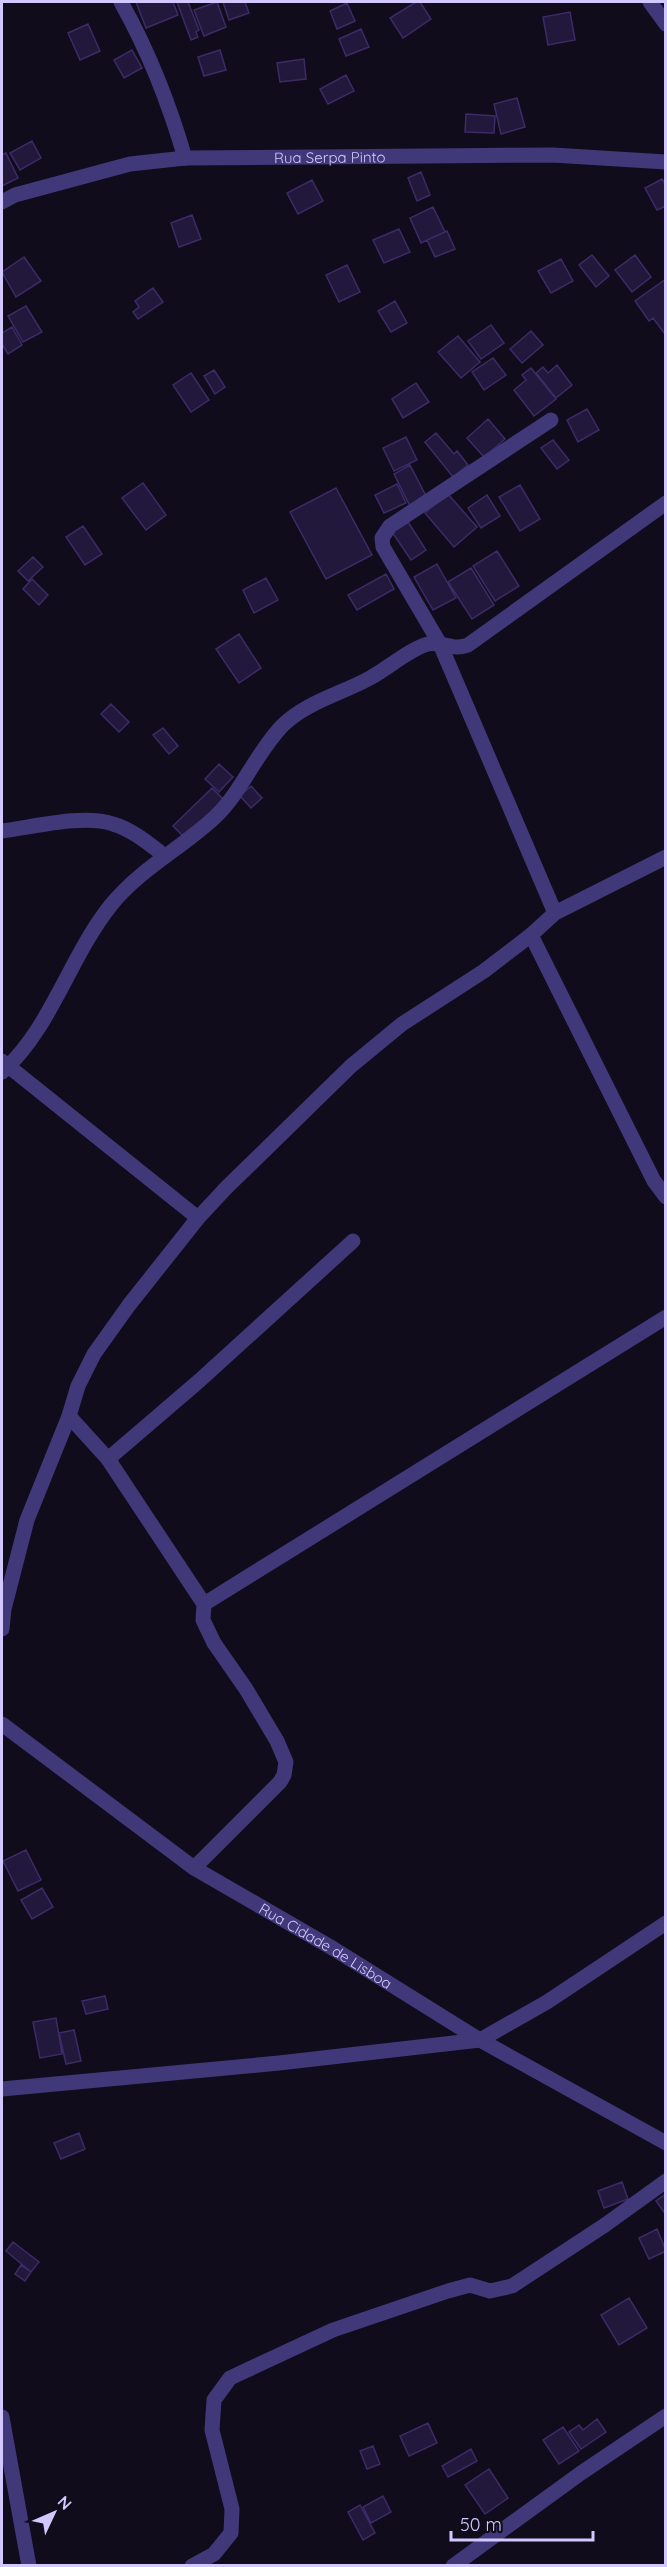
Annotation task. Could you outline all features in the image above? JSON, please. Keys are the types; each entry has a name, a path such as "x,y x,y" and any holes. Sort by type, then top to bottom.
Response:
{"street":[{"path":"121,2 147,49 185,158"},
{"path":"650,2 666,24"},
{"name":"Rua Serpa Pinto","path":"2,202 15,195 130,164 185,158 553,154 666,162"},
{"path":"551,420 390,526 382,538 383,547 440,644 555,913"},
{"path":"198,1218 78,1120 3,1066 42,1022 69,971 112,904 140,875 192,838 218,815 262,750 283,725 301,711 369,679 426,645 440,644 460,649 468,645 666,503"},
{"path":"2,831 93,820 113,824 136,834 165,856"},
{"path":"2,1629 4,1609 27,1520 69,1416 78,1386 94,1354 129,1305 198,1218 351,1065 402,1024 484,971 531,935 555,913 666,857"},
{"path":"531,935 660,1178 666,1197"},
{"path":"108,1459 199,1381 353,1241"},
{"path":"204,1604 666,1317"},
{"path":"69,1416 108,1459 204,1604 203,1620 214,1643 251,1698 277,1741 286,1762 284,1775 280,1782 194,1868"},
{"name":"Rua Cidade de Lisboa","path":"2,1724 194,1868 334,1949 480,2040 666,2143"},
{"path":"2,2089 279,2063 480,2040 547,2002 666,1923"},
{"path":"192,2565 214,2554 231,2533 232,2509 212,2430 214,2400 230,2378 333,2330 448,2291 470,2285 490,2291 512,2286 605,2225 666,2181"},
{"path":"453,2565 581,2473 666,2416"},
{"path":"2,2417 29,2565"}],"building":[{"path":"136,2 173,2 178,15 146,28"},
{"path":"177,2 188,2 199,30 196,32 198,37 191,40"},
{"path":"217,2 226,27 204,36 194,10"},
{"path":"223,2 245,2 249,13 229,20"},
{"path":"416,2 420,2 431,19 403,38 390,18"},
{"path":"347,3 355,21 337,29 330,11"},
{"path":"570,12 575,40 548,45 543,17"},
{"path":"88,24 100,51 80,60 68,33"},
{"path":"361,29 369,47 346,56 339,39"},
{"path":"132,50 142,68 124,78 114,60"},
{"path":"220,50 226,70 204,76 198,57"},
{"path":"304,59 306,79 280,82 277,63"},
{"path":"346,75 354,91 328,104 320,89"},
{"path":"517,98 525,127 501,134 494,104"},
{"path":"466,114 495,116 494,133 465,132"},
{"path":"32,141 41,158 20,170 10,153"},
{"path":"6,153 18,178 2,186 2,155"},
{"path":"421,172 430,195 417,201 408,178"},
{"path":"662,179 666,185 666,206 657,210 645,188"},
{"path":"312,180 323,201 298,214 287,193"},
{"path":"433,207 445,232 421,243 410,218"},
{"path":"192,215 201,239 179,247 171,223"},
{"path":"399,229 410,252 384,263 373,240"},
{"path":"447,231 455,249 435,257 427,240"},
{"path":"592,255 609,276 596,287 579,265"},
{"path":"635,255 651,277 632,292 615,270"},
{"path":"24,257 41,281 16,297 2,272"},
{"path":"561,259 573,281 551,293 538,271"},
{"path":"347,265 360,292 339,302 326,275"},
{"path":"666,279 665,334 653,318 649,321 635,301"},
{"path":"153,288 163,302 138,319 133,312 139,307 135,301"},
{"path":"395,301 407,323 391,332 378,311"},
{"path":"26,306 42,332 23,342 8,316"},
{"path":"491,325 504,343 481,359 468,341"},
{"path":"12,327 22,345 8,354 2,344 2,333"},
{"path":"531,331 543,345 522,363 510,349"},
{"path":"458,336 480,362 461,378 438,352"},
{"path":"493,358 506,375 484,390 472,372"},
{"path":"557,365 572,385 556,398 536,373 543,367 548,373"},
{"path":"531,368 556,399 534,416 514,390 526,380 522,375"},
{"path":"214,370 225,387 215,394 204,376"},
{"path":"191,373 209,400 191,412 173,385"},
{"path":"416,383 429,402 403,418 392,399"},
{"path":"587,409 599,430 578,442 567,420"},
{"path":"488,419 505,439 484,457 467,438"},
{"path":"436,433 454,454 457,451 468,465 453,477 425,442"},
{"path":"406,437 417,460 394,471 383,448"},
{"path":"553,440 569,460 557,469 541,448"},
{"path":"410,465 427,498 410,506 394,474"},
{"path":"143,483 166,515 146,530 122,498"},
{"path":"397,484 406,503 384,513 375,495"},
{"path":"520,485 540,519 520,531 499,497"},
{"path":"336,488 372,555 326,579 290,512"},
{"path":"447,493 477,527 454,547 425,513"},
{"path":"487,495 500,516 481,528 468,508"},
{"path":"408,522 426,550 411,560 392,532"},
{"path":"83,526 102,554 85,565 66,537"},
{"path":"497,551 519,586 495,601 473,566"},
{"path":"33,557 43,567 28,581 18,571"},
{"path":"437,564 456,598 433,610 414,577"},
{"path":"471,568 494,605 472,619 448,582"},
{"path":"386,574 394,589 357,610 348,595"},
{"path":"266,578 278,600 254,613 243,590"},
{"path":"32,579 48,595 39,605 23,589"},
{"path":"239,634 261,668 239,683 216,649"},
{"path":"111,704 129,722 119,732 101,714"},
{"path":"163,728 178,746 169,754 153,735"},
{"path":"219,764 233,777 219,792 205,779"},
{"path":"251,786 262,798 251,808 240,796"},
{"path":"212,788 225,801 186,839 173,826"},
{"path":"26,1850 41,1880 18,1891 3,1861"},
{"path":"42,1888 53,1907 32,1919 21,1900"},
{"path":"105,1996 108,2009 86,2014 82,2001"},
{"path":"56,2018 62,2054 40,2058 33,2022"},
{"path":"74,2030 81,2061 66,2064 59,2033"},
{"path":"79,2133 85,2149 61,2159 54,2143"},
{"path":"622,2182 628,2199 604,2208 598,2191"},
{"path":"666,2194 666,2215 656,2201"},
{"path":"657,2229 666,2251 649,2259 639,2238"},
{"path":"13,2242 39,2262 31,2272 6,2251"},
{"path":"21,2265 31,2272 25,2281 15,2274"},
{"path":"629,2298 647,2328 619,2345 601,2315"},
{"path":"597,2419 606,2432 581,2449 569,2432 579,2425 583,2430"},
{"path":"428,2423 437,2443 409,2456 400,2436"},
{"path":"563,2427 579,2451 559,2464 543,2440"},
{"path":"373,2446 380,2464 367,2469 360,2451"},
{"path":"471,2449 477,2461 448,2477 442,2466"},
{"path":"489,2469 508,2498 485,2514 465,2485"},
{"path":"383,2496 391,2512 371,2523 363,2507"},
{"path":"360,2505 375,2533 363,2540 348,2512"}]}
